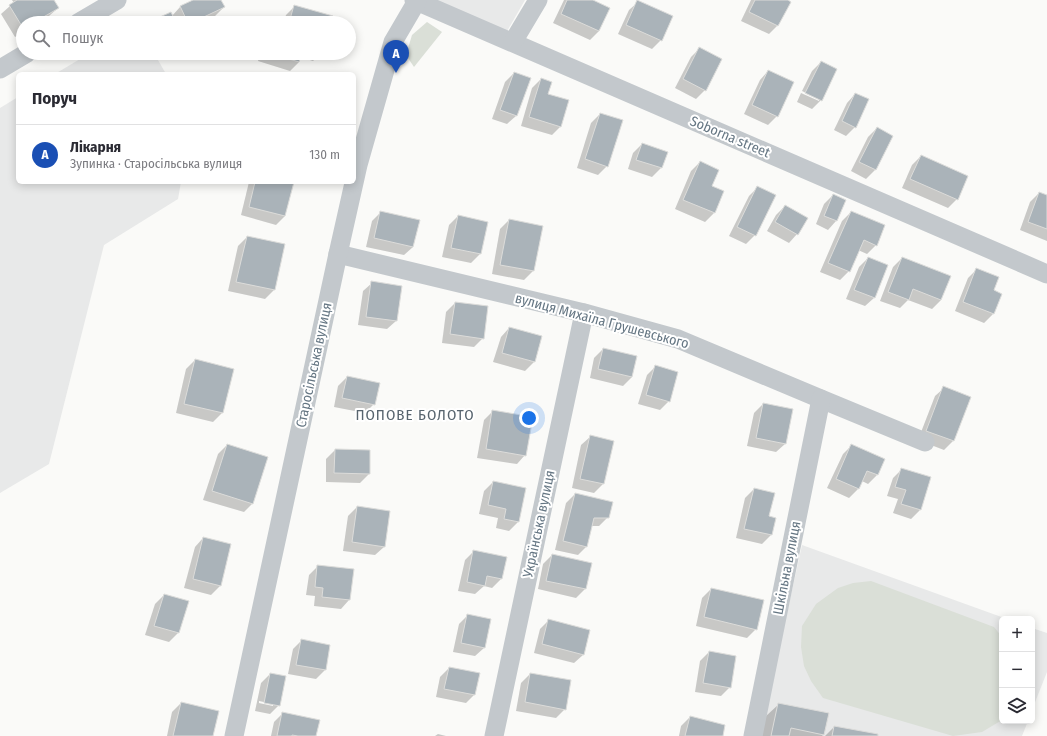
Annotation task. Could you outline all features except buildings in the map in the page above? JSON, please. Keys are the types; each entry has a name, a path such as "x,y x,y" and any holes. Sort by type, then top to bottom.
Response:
{"street":[{"path":"90,16 117,0"},
{"path":"513,42 538,0"},
{"name":"Soborna street","path":"415,1 513,42 1047,274"},
{"name":"Старосільська вулиця","path":"356,175 393,42 415,1"},
{"path":"0,69 16,59"},
{"name":"Старосільська вулиця","path":"234,736 354,184"},
{"name":"вулиця Михаїла Грушевського","path":"338,254 584,313 678,339 925,442"},
{"name":"Українська вулиця","path":"494,736 584,313"},
{"name":"Шкільна вулиця","path":"753,736 821,399"}],"shaded area":[{"path":"436,0 525,0 506,33"},
{"path":"427,22 442,32 414,67 406,55 412,35"},
{"path":"78,60 158,60 165,72 58,72"},
{"path":"16,98 16,184 181,184 178,199 104,245 49,464 0,493 0,108"},
{"path":"802,545 999,616 999,724 1027,724 1022,736 760,736"},
{"path":"871,581 994,627 999,633 999,722 982,732 953,736 823,698 811,681 804,666 801,647 802,626 816,604 838,588 853,583"},
{"path":"1035,629 1047,633 1047,672 1035,702"}],"place":[{"name":"Лікарня","path":"396,73"}],"district":[{"name":"ПОПОВЕ БОЛОТО","path":"415,415"}]}
